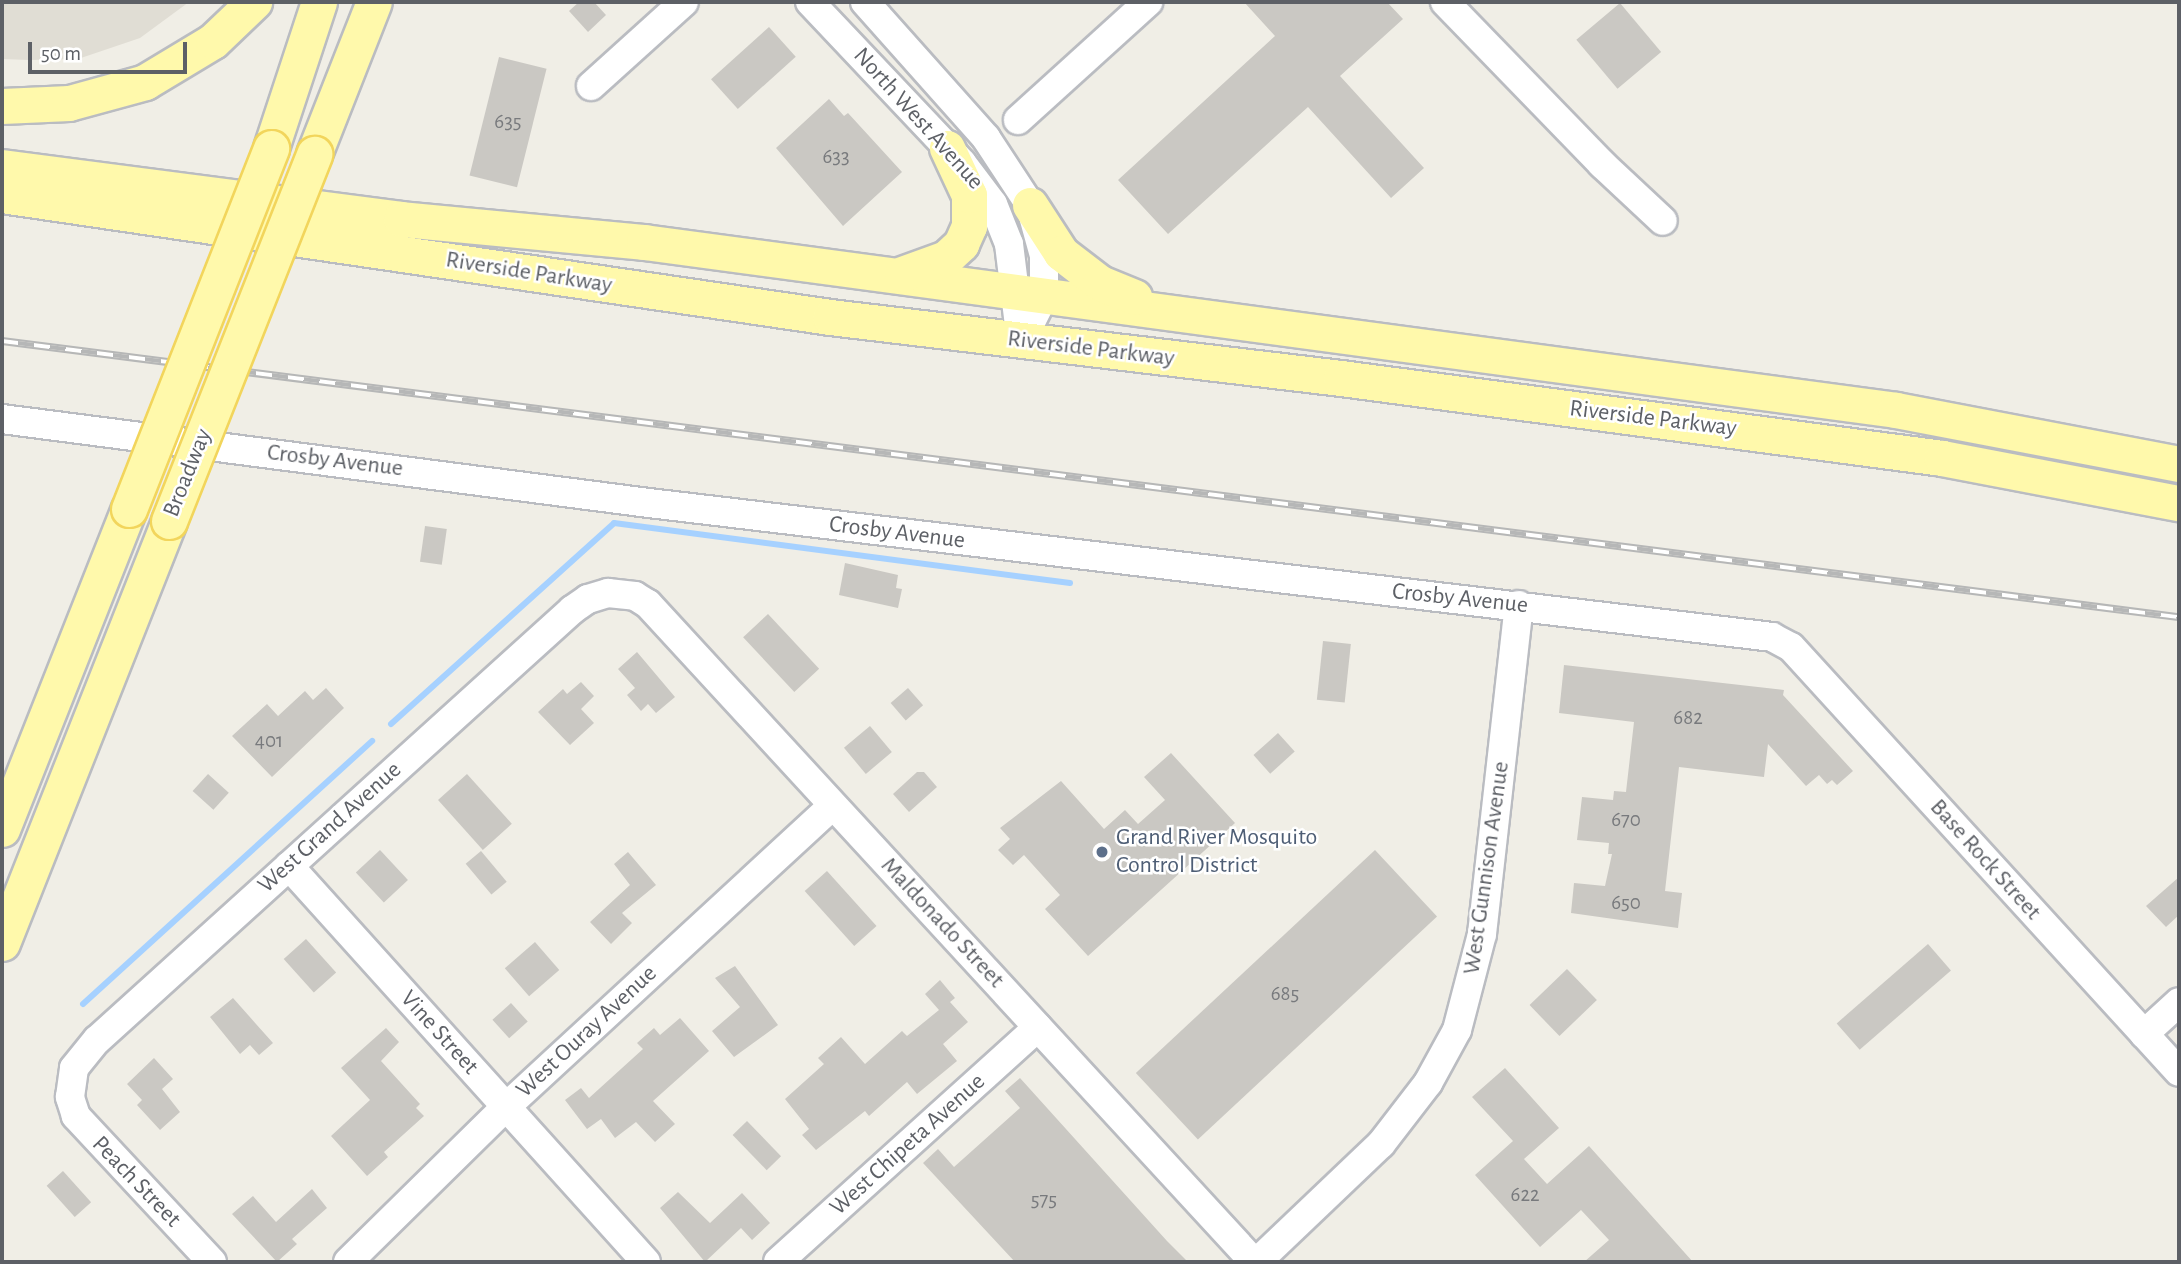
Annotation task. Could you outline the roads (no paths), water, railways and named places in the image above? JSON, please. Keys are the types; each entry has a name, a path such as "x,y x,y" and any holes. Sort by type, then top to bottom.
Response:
{"main road":[{"path":"2,106 69,103 145,82 214,41 254,2"},
{"name":"Broadway","path":"2,829 271,148 319,2"},
{"name":"Broadway","path":"2,943 374,2"},
{"path":"893,276 934,266 965,238 969,195 947,148"},
{"name":"Riverside Parkway","path":"2,167 401,219 644,242 1908,412 2179,464"},
{"name":"Riverside Parkway","path":"2,195 1021,342 1804,438 2038,474 2179,503"},
{"path":"1030,205 1062,253 1086,274 1115,291 1183,314"}],"street":[{"path":"591,86 684,2"},
{"name":"North West Avenue","path":"810,2 980,184 1003,224 1012,259 1028,294"},
{"name":"North West Avenue","path":"865,2 986,138 1030,205 1044,256 1028,294 1021,342"},
{"path":"1018,120 1148,2"},
{"path":"1445,2 1602,164 1663,221"},
{"name":"Crosby Avenue","path":"2,419 663,505 1748,631 1791,647"},
{"name":"Maldonado Street","path":"623,594 642,600 660,615 831,807 1255,1262"},
{"name":"West Grand Avenue","path":"70,1097 74,1068 83,1055 289,866 572,610 588,598 623,594"},
{"name":"West Gunnison Avenue","path":"1255,1262 1381,1144 1428,1083 1457,1030 1482,934 1519,605"},
{"name":"Base Rock Street","path":"1791,647 2179,1072"},
{"name":"West Ouray Avenue","path":"348,1262 506,1107 831,807"},
{"name":"Vine Street","path":"289,866 646,1262"},
{"path":"2144,1034 2179,1002"},
{"name":"West Chipeta Avenue","path":"778,1262 1038,1027"},
{"name":"Peach Street","path":"70,1097 76,1116 90,1135 212,1262"}],"waterway":[{"path":"391,724 614,523 1070,583"},
{"path":"83,1004 372,741"}],"railway":[{"path":"2,341 2179,617"}],"place":[{"name":"Grand River Mosquito Control District","path":"1102,852"}]}
